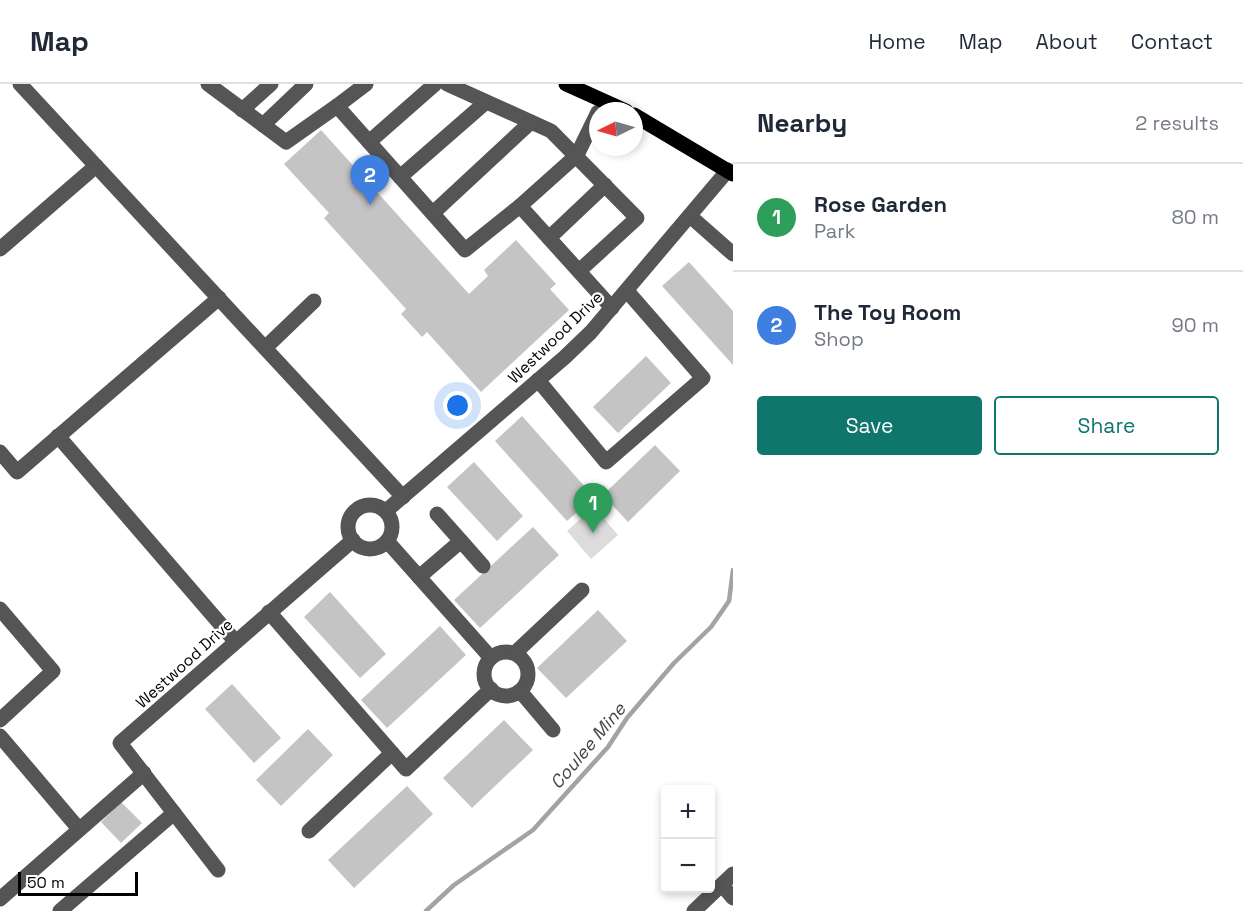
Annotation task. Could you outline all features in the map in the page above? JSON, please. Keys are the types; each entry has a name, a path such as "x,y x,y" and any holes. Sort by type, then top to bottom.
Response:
{"main road":[{"path":"566,84 592,102"},
{"path":"643,120 731,172"}],"street":[{"path":"208,84 286,142 366,84"},
{"path":"242,110 271,84"},
{"path":"263,125 306,84"},
{"path":"369,142 435,84"},
{"path":"447,84 551,131 637,218 579,271"},
{"path":"28,87 96,166 403,497"},
{"path":"400,177 486,102"},
{"path":"337,106 465,250 520,206 576,155 589,130"},
{"path":"433,213 531,122"},
{"path":"0,249 96,166"},
{"name":"Westwood Drive","path":"386,511 591,333 690,216 731,172"},
{"path":"549,238 605,185"},
{"path":"520,206 612,308"},
{"path":"690,216 733,254"},
{"path":"538,380 606,462 703,378 627,291"},
{"path":"0,452 17,472 219,298"},
{"path":"265,348 314,301"},
{"path":"58,436 235,641"},
{"path":"372,504 386,511 392,524 392,531 387,541 378,548 371,549 364,548 352,540 349,533 349,519 358,508 372,504"},
{"path":"437,514 483,566"},
{"name":"Westwood Drive","path":"144,773 120,743 352,540"},
{"path":"387,541 491,658"},
{"path":"419,577 461,541"},
{"path":"515,653 582,590"},
{"path":"0,609 53,671 0,720"},
{"path":"269,612 406,769 490,689"},
{"path":"500,652 515,653 526,664 528,678 519,691 506,696 500,695 490,689 485,680 485,666 500,652"},
{"path":"519,691 553,729"},
{"path":"0,736 79,829"},
{"path":"309,831 392,753"},
{"path":"0,898 144,773 218,870"},
{"path":"60,911 174,813"},
{"path":"694,911 727,880 733,898"}],"shaded area":[{"path":"594,507 618,535 591,559 567,531"}],"building":[{"path":"321,130 469,294 488,276 484,270 516,240 556,284 550,289 569,310 481,392 427,332 422,337 401,314 406,309 324,218 329,213 284,164"},
{"path":"689,262 733,311 733,365 662,286"},
{"path":"646,356 671,383 618,433 593,407"},
{"path":"522,416 594,497 567,521 495,441"},
{"path":"655,445 680,471 628,522 603,495"},
{"path":"474,462 523,516 497,541 447,487"},
{"path":"533,527 559,555 480,628 454,600"},
{"path":"330,592 386,654 360,678 304,617"},
{"path":"598,610 627,641 566,698 537,668"},
{"path":"440,626 466,655 387,728 361,700"},
{"path":"232,684 281,738 254,763 205,709"},
{"path":"504,720 533,750 472,808 443,778"},
{"path":"308,729 333,755 281,806 256,780"},
{"path":"407,786 433,814 354,888 328,860"},
{"path":"121,802 142,823 121,843 101,822"}],"waterway":[{"name":"Coulee Mine","path":"426,911 454,885 533,830 608,747 627,718 674,663 711,627 729,601 733,570"}],"place":[{"name":"The Toy Room","path":"370,205"},
{"name":"Rose Garden","path":"593,533"}]}
